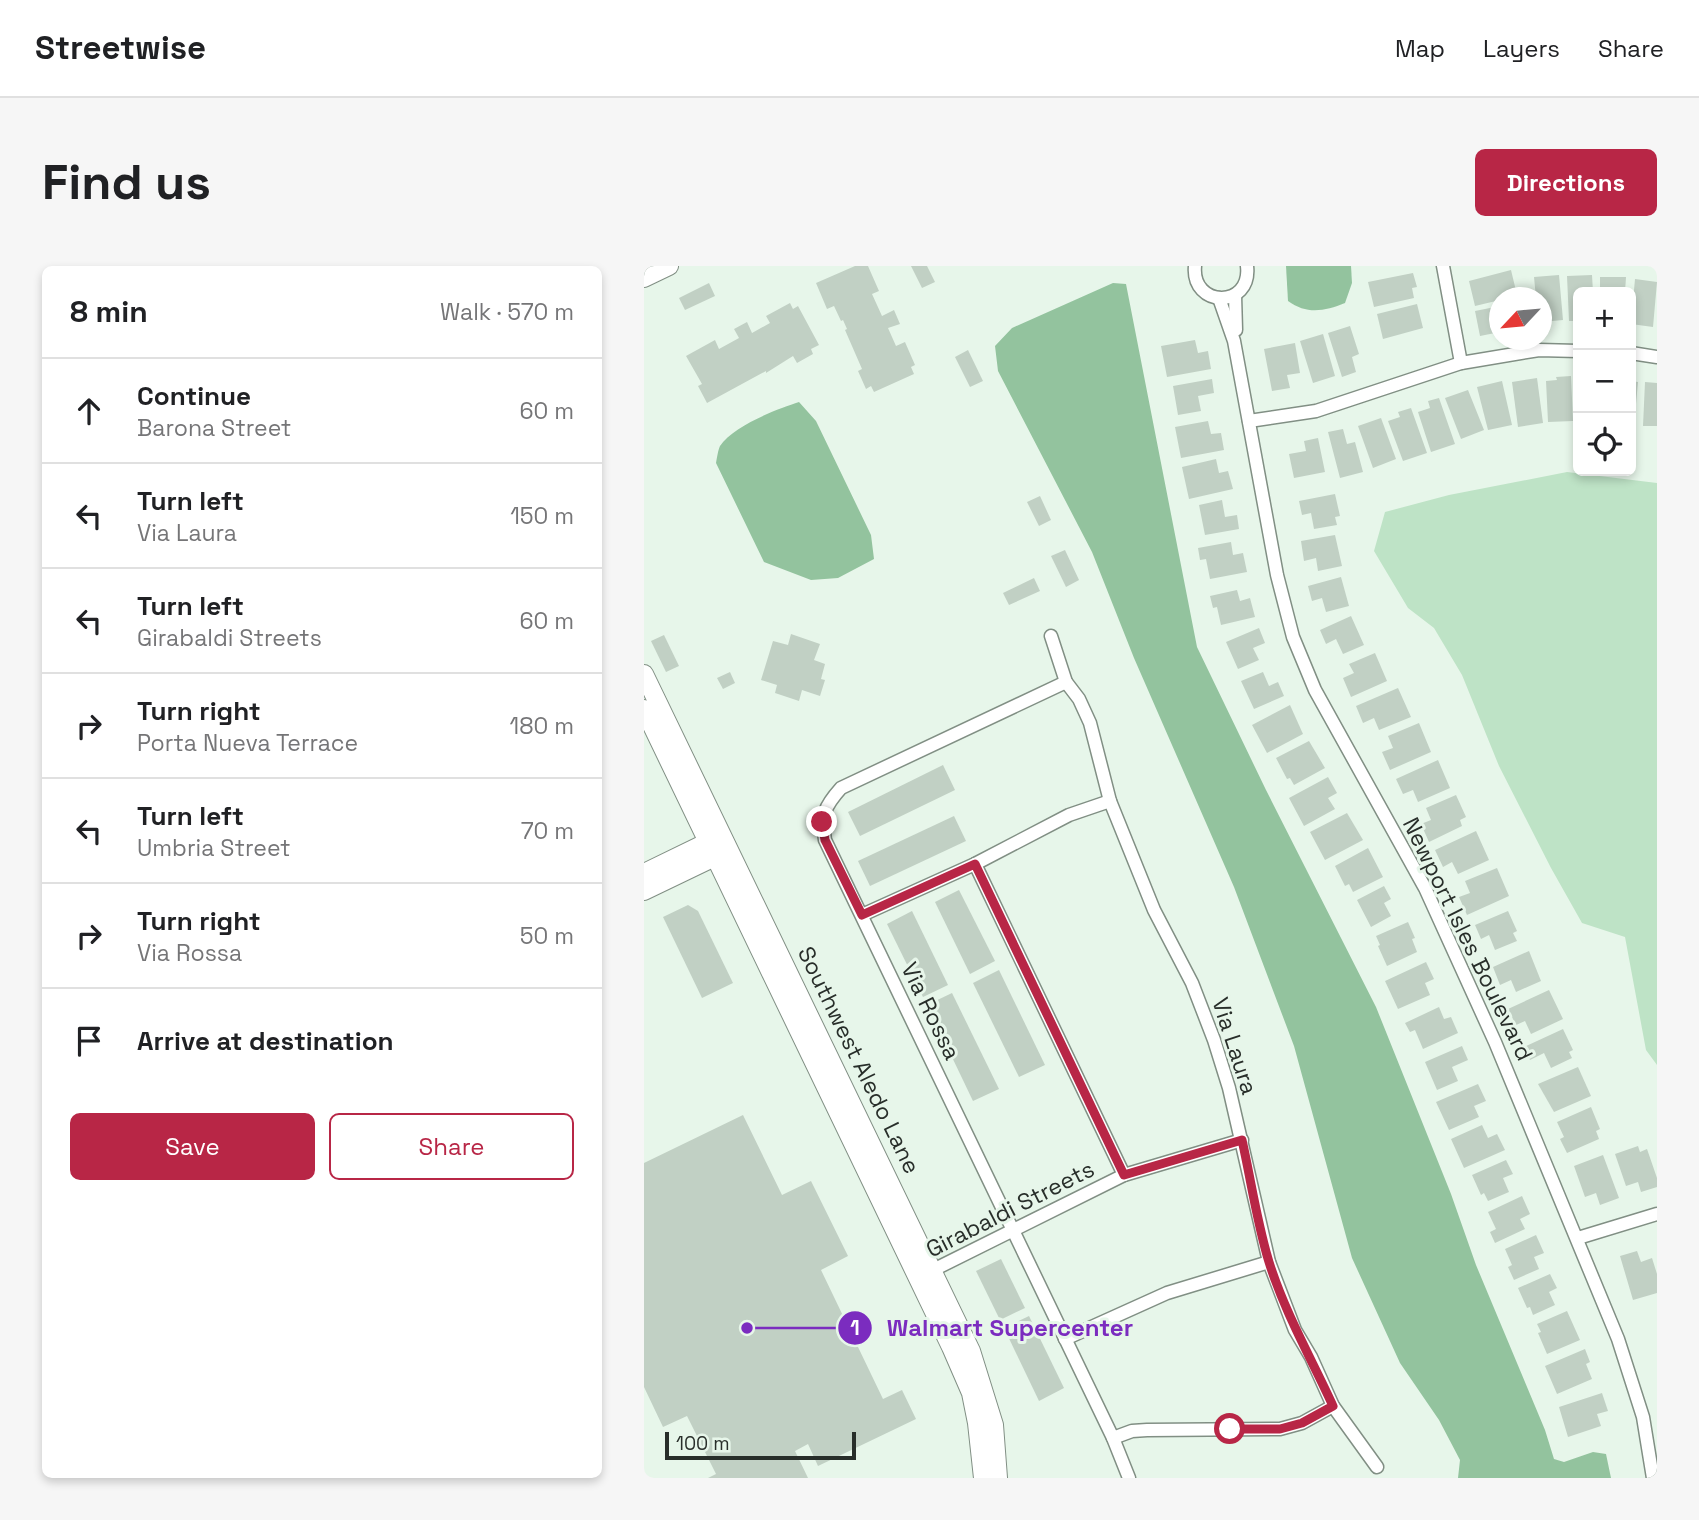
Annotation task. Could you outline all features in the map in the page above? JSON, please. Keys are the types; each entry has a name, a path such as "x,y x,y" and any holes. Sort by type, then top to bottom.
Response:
{"street":[{"path":"644,278 669,266"},
{"path":"1195,266 1197,283 1203,291 1219,298 1235,295 1247,281 1247,266"},
{"path":"1443,266 1461,363"},
{"name":"Newport Isles Boulevard","path":"1234,341 1235,295"},
{"name":"Newport Isles Boulevard","path":"1219,298 1234,341 1277,575 1293,637 1315,690 1425,888 1495,1042 1618,1339 1643,1417 1653,1478"},
{"path":"1249,421 1316,411 1461,363 1539,350 1573,351"},
{"path":"1636,354 1657,357"},
{"name":"Via Laura","path":"1051,636 1066,682 1079,699 1090,723 1111,801 1154,910 1192,983 1229,1088 1269,1262 1295,1330 1311,1357 1333,1406 1377,1467"},
{"name":"Southwest Aledo Lane","path":"644,674 719,846 925,1274 971,1351 988,1398 994,1425 999,1478"},
{"name":"Via Rossa","path":"1066,682 841,788 827,804 822,822 825,840 1113,1438 1129,1478"},
{"name":"Southwest Aledo Lane","path":"644,709 719,846"},
{"path":"862,915 975,864 1069,816 1111,801"},
{"path":"644,873 719,846"},
{"path":"644,891 719,846"},
{"path":"975,864 1124,1175"},
{"name":"Girabaldi Streets","path":"925,1274 1124,1175 1242,1140"},
{"path":"1578,1238 1657,1213"},
{"path":"1065,1339 1167,1293 1269,1262"},
{"name":"Southwest Aledo Lane","path":"925,1274 951,1347 971,1392 983,1478"},
{"path":"1113,1438 1147,1430 1280,1429 1302,1423 1333,1406"}],"shaded area":[{"path":"1286,266 1351,266 1352,283 1345,303 1309,310 1288,301"},
{"path":"1113,283 1126,284 1197,647 1376,1007 1451,1194 1476,1265 1545,1430 1554,1459 1564,1462 1593,1452 1606,1454 1611,1478 1458,1478 1460,1460 1439,1420 1400,1363 1352,1258 1294,1046 1234,887 1134,658 1092,552 998,371 995,346 1012,328"},
{"path":"799,402 816,421 871,535 874,559 838,578 811,580 764,562 716,463 720,446 735,432 768,414"},
{"path":"1567,472 1573,473 1573,476 1600,476 1657,483 1657,1065 1646,1050 1625,937 1582,923 1499,766 1462,675 1434,628 1408,608 1374,551 1385,512 1449,495"}],"building":[{"path":"855,266 868,266 879,291 872,294 882,316 894,310 900,324 888,328 896,346 905,342 915,365 911,367 914,374 874,392 871,386 866,389 858,371 862,369 843,320 841,321 834,306 827,309 816,283"},
{"path":"911,266 927,266 935,282 922,288"},
{"path":"1511,270 1515,287 1489,287 1489,303 1475,306 1469,281"},
{"path":"1413,273 1417,287 1412,288 1414,298 1374,307 1368,282"},
{"path":"1559,275 1563,320 1552,321 1552,287 1535,287 1534,277"},
{"path":"1592,275 1593,287 1573,287 1573,321 1569,321 1567,276"},
{"path":"1600,277 1626,277 1625,287 1600,287"},
{"path":"1635,279 1657,282 1653,327 1636,325"},
{"path":"709,283 715,296 685,310 679,298"},
{"path":"790,303 793,309 798,306 819,345 811,349 813,354 797,363 793,356 707,403 698,386 702,384 686,356 715,340 719,349 739,338 734,329 747,322 752,333 770,323 766,316"},
{"path":"1417,304 1423,328 1383,339 1377,314"},
{"path":"1489,308 1489,334 1480,336 1475,311"},
{"path":"1350,326 1359,354 1352,357 1356,372 1342,377 1328,333"},
{"path":"1323,334 1335,376 1313,383 1300,341"},
{"path":"1195,340 1198,353 1208,351 1211,369 1167,377 1161,346"},
{"path":"1295,343 1300,373 1287,375 1290,388 1272,391 1264,349"},
{"path":"968,350 983,381 970,387 955,357"},
{"path":"1571,376 1573,421 1548,422 1546,381 1557,380 1556,377"},
{"path":"1537,378 1543,423 1518,427 1512,382"},
{"path":"1212,379 1214,393 1198,396 1201,411 1178,415 1173,386"},
{"path":"1502,381 1512,425 1488,430 1477,387"},
{"path":"1645,382 1657,383 1657,426 1643,426"},
{"path":"1468,390 1484,430 1461,439 1445,398"},
{"path":"1439,398 1455,444 1431,452 1418,412 1430,408 1428,401"},
{"path":"1411,408 1427,453 1403,461 1388,421 1400,417 1398,412"},
{"path":"1381,418 1396,459 1373,468 1358,426"},
{"path":"1208,421 1211,434 1221,433 1224,450 1181,458 1175,427"},
{"path":"1343,429 1347,444 1355,442 1363,472 1340,478 1328,432"},
{"path":"1318,438 1325,472 1294,478 1289,454 1306,451 1304,441"},
{"path":"1216,459 1219,473 1228,471 1233,489 1189,499 1182,467"},
{"path":"1335,494 1340,516 1335,517 1337,525 1314,529 1311,513 1302,515 1299,501"},
{"path":"1040,496 1051,520 1039,526 1027,502"},
{"path":"1222,500 1225,517 1237,515 1239,529 1205,535 1199,505"},
{"path":"1335,535 1342,566 1318,571 1316,558 1304,561 1301,541"},
{"path":"1231,542 1233,555 1243,553 1247,572 1210,579 1206,559 1200,560 1198,548"},
{"path":"1065,550 1079,580 1066,587 1051,556"},
{"path":"1341,577 1349,606 1326,612 1322,598 1312,601 1308,586"},
{"path":"1034,578 1040,591 1009,605 1003,593"},
{"path":"1237,590 1240,601 1250,598 1255,617 1221,625 1217,607 1213,608 1210,596"},
{"path":"1351,616 1364,645 1343,654 1336,639 1326,644 1320,630"},
{"path":"1259,628 1265,643 1253,648 1259,660 1238,669 1226,642"},
{"path":"791,634 820,644 814,660 825,664 821,679 825,680 820,696 802,690 799,701 775,693 777,685 761,680 773,641 788,645"},
{"path":"664,635 679,666 666,672 651,641"},
{"path":"1375,653 1387,681 1351,697 1343,678 1354,673 1349,664"},
{"path":"730,672 735,683 723,689 717,678"},
{"path":"1263,672 1269,686 1278,682 1284,696 1254,709 1241,681"},
{"path":"1398,688 1411,717 1379,730 1374,718 1363,723 1356,706"},
{"path":"1290,705 1303,734 1267,753 1252,725"},
{"path":"1419,723 1431,752 1390,770 1382,752 1393,748 1388,736"},
{"path":"1309,741 1325,768 1294,785 1290,778 1287,779 1276,758"},
{"path":"1438,760 1450,788 1418,802 1413,790 1403,794 1396,779"},
{"path":"943,765 955,790 860,836 848,812"},
{"path":"1328,777 1337,793 1328,798 1335,809 1304,826 1289,798"},
{"path":"1456,795 1466,817 1460,820 1462,826 1429,842 1421,824 1431,820 1426,808"},
{"path":"1347,813 1363,840 1325,860 1310,832"},
{"path":"954,816 966,841 870,886 858,861"},
{"path":"1476,831 1489,860 1458,874 1452,862 1443,867 1435,850"},
{"path":"1368,848 1383,877 1353,892 1349,884 1345,886 1335,866"},
{"path":"1497,868 1509,896 1467,915 1459,897 1470,893 1465,881"},
{"path":"1384,886 1391,899 1384,903 1391,916 1371,927 1357,900"},
{"path":"959,890 995,961 970,974 935,902"},
{"path":"688,905 698,911 733,983 702,998 663,917"},
{"path":"912,911 948,985 923,997 887,924"},
{"path":"1508,911 1517,931 1513,933 1517,941 1495,950 1489,935 1481,939 1475,925"},
{"path":"1408,922 1415,938 1412,939 1417,952 1387,966 1376,936"},
{"path":"1529,951 1541,981 1516,992 1511,980 1500,985 1493,967"},
{"path":"1426,962 1434,979 1425,983 1430,995 1398,1009 1385,981"},
{"path":"999,970 1045,1065 1019,1077 973,983"},
{"path":"1549,990 1563,1019 1531,1034 1525,1021 1516,1025 1508,1009"},
{"path":"952,993 999,1089 973,1101 927,1005"},
{"path":"1439,1007 1444,1019 1451,1017 1458,1033 1423,1049 1415,1030 1410,1032 1405,1023"},
{"path":"1563,1029 1573,1050 1569,1052 1572,1058 1551,1068 1544,1053 1530,1060 1524,1047"},
{"path":"1462,1046 1468,1060 1452,1067 1458,1081 1437,1090 1425,1062"},
{"path":"1578,1067 1591,1096 1554,1112 1538,1084"},
{"path":"1478,1084 1486,1101 1474,1106 1479,1117 1449,1130 1436,1102"},
{"path":"1591,1107 1600,1129 1596,1131 1599,1139 1567,1153 1560,1139 1564,1137 1557,1122"},
{"path":"743,1115 782,1195 811,1181 848,1256 821,1270 883,1399 902,1390 916,1419 818,1466 808,1444 795,1451 808,1478 708,1478 716,1474 687,1416 663,1427 644,1387 644,1163"},
{"path":"1482,1125 1488,1138 1497,1134 1505,1150 1464,1168 1451,1139"},
{"path":"1638,1146 1640,1152 1647,1149 1657,1178 1657,1187 1641,1192 1638,1182 1626,1186 1615,1154"},
{"path":"1603,1155 1619,1198 1600,1205 1596,1193 1585,1197 1574,1166"},
{"path":"1506,1160 1513,1174 1503,1178 1509,1192 1488,1201 1484,1193 1481,1195 1472,1175"},
{"path":"1522,1196 1530,1214 1520,1219 1525,1229 1495,1243 1490,1232 1496,1229 1488,1212"},
{"path":"1536,1235 1544,1253 1534,1257 1539,1269 1514,1280 1508,1267 1512,1265 1505,1249"},
{"path":"1637,1251 1641,1262 1652,1258 1657,1274 1657,1293 1633,1300 1620,1256"},
{"path":"1001,1259 1025,1308 1000,1320 976,1271"},
{"path":"1550,1274 1557,1288 1549,1292 1555,1305 1533,1315 1518,1288"},
{"path":"1567,1311 1580,1340 1547,1354 1537,1324"},
{"path":"1029,1316 1064,1388 1039,1401 1004,1328"},
{"path":"1585,1349 1590,1362 1586,1364 1592,1379 1557,1394 1545,1366"},
{"path":"1602,1393 1608,1411 1597,1414 1601,1426 1568,1437 1559,1407"}],"place":[{"name":"Walmart Supercenter","path":"747,1328"}],"route":[{"path":"822,822 825,840 862,915 975,864 1124,1175 1242,1140 1269,1262 1295,1330 1311,1357 1333,1406 1302,1423 1280,1429 1230,1429"}]}
